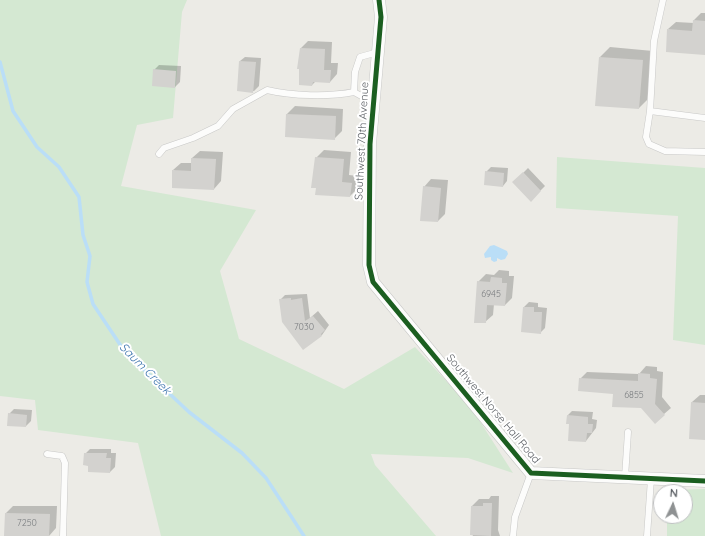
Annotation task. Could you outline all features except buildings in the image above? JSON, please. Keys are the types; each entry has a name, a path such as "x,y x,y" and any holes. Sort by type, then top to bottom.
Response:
{"street":[{"name":"Southwest 70th Avenue","path":"373,282 369,265 370,144 381,17 379,0"},
{"name":"Southwest Norse Hall Road","path":"373,282 531,472 705,481"}],"lane":[{"path":"663,0 654,41 650,111 646,137 649,144 665,151 705,152"},
{"path":"354,92 355,72 360,57 378,52"},
{"path":"159,154 164,148 193,138 218,126 232,109 267,90 282,93 343,94 354,92 363,97 373,97"},
{"path":"650,111 705,118"},
{"path":"625,477 628,432"},
{"path":"47,454 62,456 65,463 63,536"},
{"path":"513,536 515,517 531,472"},
{"path":"647,536 651,479"}],"green space":[{"path":"0,0 187,0 182,12 173,118 137,125 121,186 256,210 220,271 239,339 344,389 415,347 472,409 513,473 468,458 371,454 375,465 436,536 161,536 138,443 38,430 35,400 0,396"},
{"path":"557,157 705,168 705,345 673,340 678,216 556,208"},
{"path":"693,489 705,489 705,536 667,536 667,524 693,524"}],"water":[{"path":"494,245 507,251 508,254 505,259 501,260 497,258 497,261 494,262 491,260 491,257 485,258 484,254 490,246"}],"waterway":[{"name":"Saum Creek","path":"0,62 13,111 37,147 59,167 79,197 83,235 90,256 87,282 93,304 125,352 189,412 242,453 266,478 304,536"}],"cycle path":[{"path":"379,0 381,17 370,144 369,265 373,282 531,473 705,481"}]}
